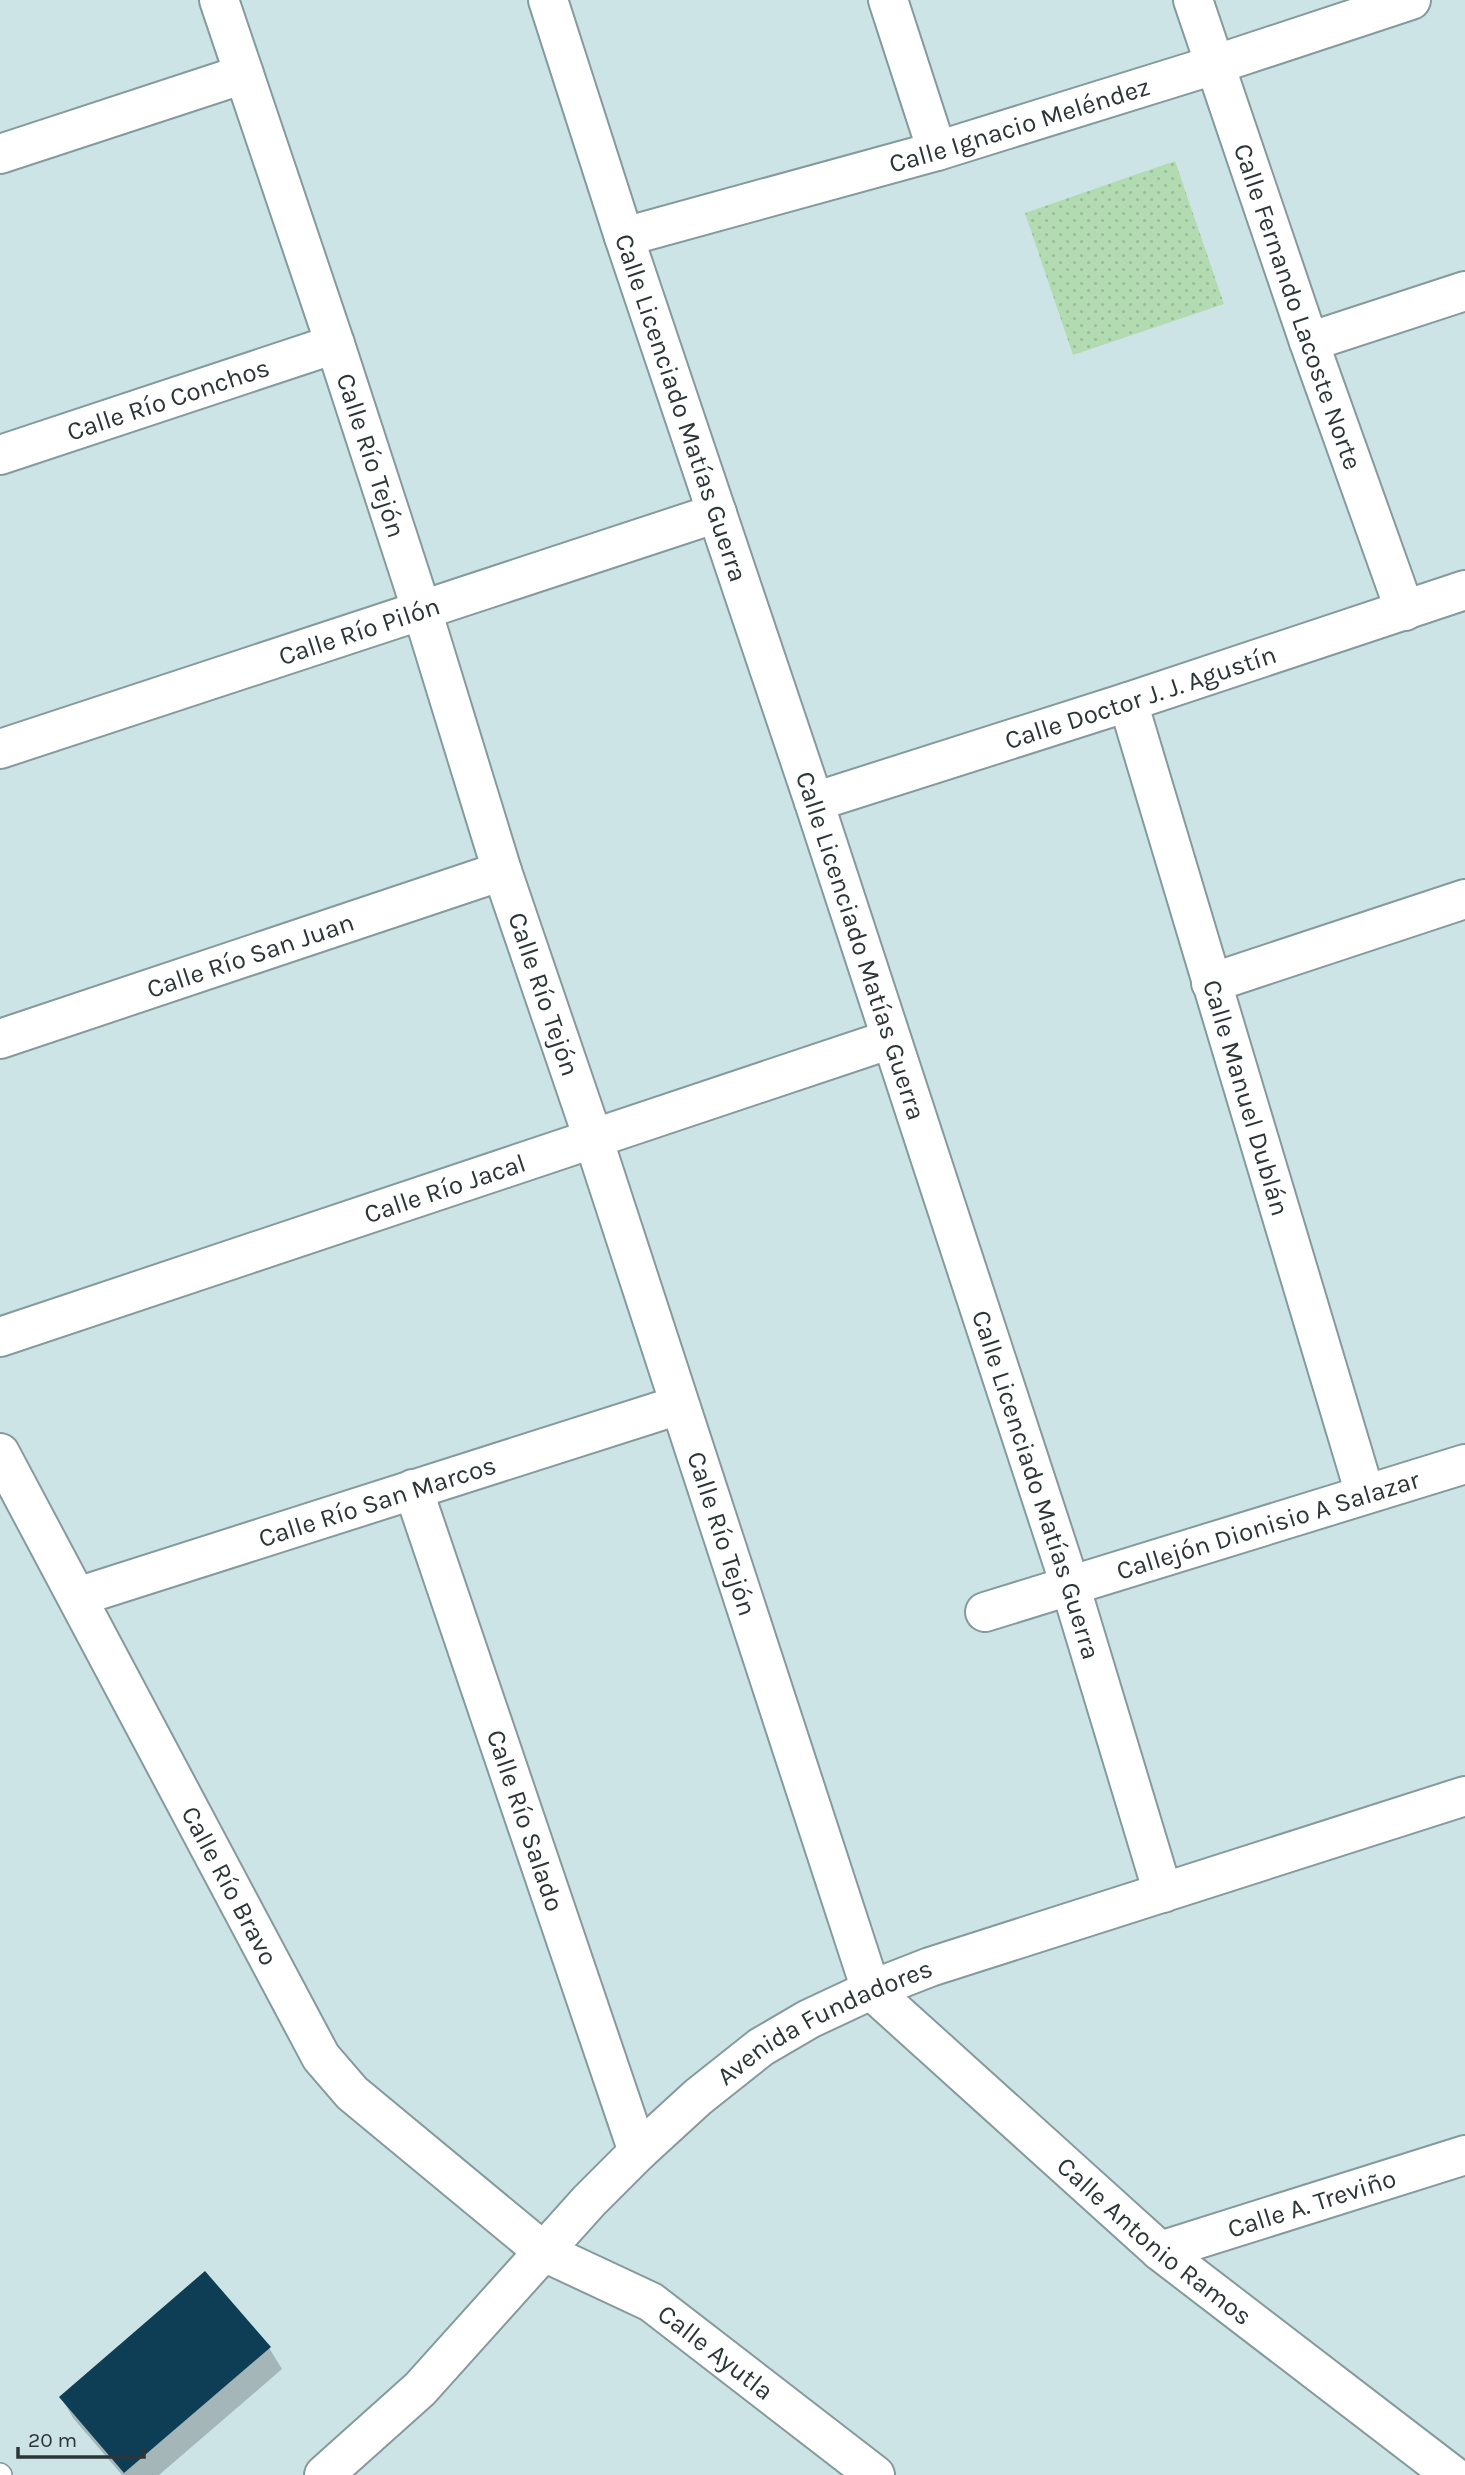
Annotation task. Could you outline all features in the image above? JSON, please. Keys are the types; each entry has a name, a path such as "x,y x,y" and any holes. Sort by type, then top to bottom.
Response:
{"street":[{"name":"Calle Río Tejón","path":"219,0 335,344 422,611 502,871 593,1138 871,1990"},
{"name":"Calle Licenciado Matías Guerra","path":"548,0 1070,1585 1163,1893"},
{"path":"888,0 937,151"},
{"name":"Calle Fernando Lacoste Norte","path":"1193,0 1309,342 1405,611"},
{"name":"Calle Ignacio Meléndez","path":"624,237 937,151 1214,65 1411,0"},
{"path":"0,155 243,74"},
{"path":"1309,342 1465,290"},
{"name":"Calle Río Conchos","path":"0,455 335,344"},
{"name":"Calle Río Pilón","path":"0,749 718,513"},
{"name":"Calle Doctor J. J. Agustín","path":"814,802 1128,702 1465,590"},
{"name":"Calle Manuel Dublán","path":"1128,702 1365,1494"},
{"name":"Calle Río San Juan","path":"0,1039 502,871"},
{"path":"1211,984 1465,899"},
{"name":"Calle Río Jacal","path":"0,1337 891,1040"},
{"name":"Calle Río San Marcos","path":"77,1597 678,1405"},
{"name":"Calle Río Bravo","path":"0,1453 321,2057 352,2094 544,2252"},
{"name":"Callejón Dionisio A Salazar","path":"1070,1585 1465,1464"},
{"name":"Calle Río Salado","path":"413,1489 638,2152"},
{"path":"985,1612 1070,1585"},
{"name":"Avenida Fundadores","path":"340,2470 420,2389 589,2201 698,2097 761,2047 809,2019 871,1990 930,1967 1465,1796"},
{"name":"Calle Antonio Ramos","path":"871,1990 1160,2252 1452,2475"},
{"name":"Calle A. Treviño","path":"1160,2252 1465,2155"},
{"name":"Calle Ayutla","path":"544,2252 652,2302 875,2475"}],"green space":[{"path":"1175,161 1224,304 1073,355 1025,213"}],"building":[{"path":"205,2271 271,2347 124,2473 59,2397"}]}
